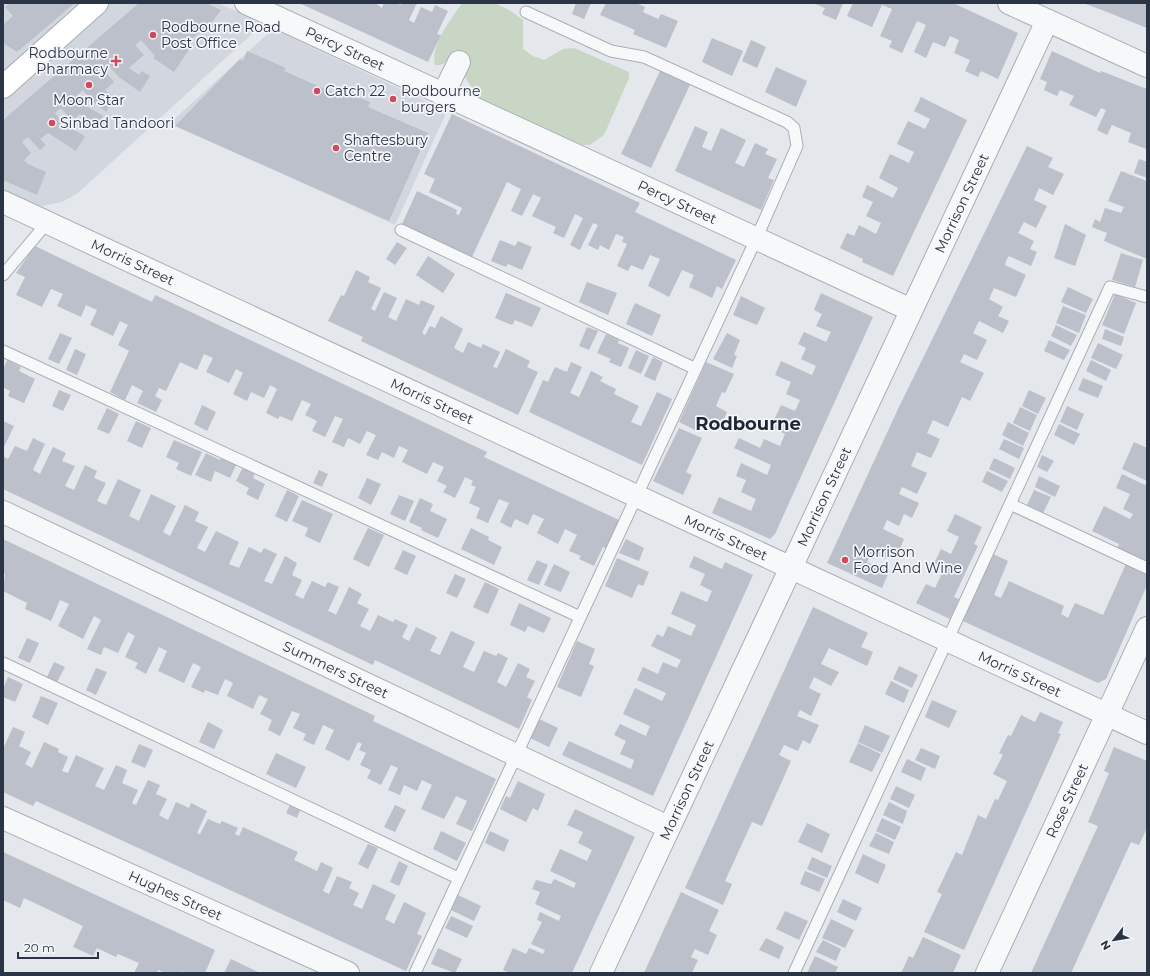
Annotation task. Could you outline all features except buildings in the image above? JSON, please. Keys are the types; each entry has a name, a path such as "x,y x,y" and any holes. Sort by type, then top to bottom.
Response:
{"street":[{"path":"3,88 97,3"},
{"name":"Percy Street","path":"246,3 443,95 757,237 911,310"},
{"path":"1009,3 1147,66"},
{"name":"Morrison Street","path":"601,973 668,827 1047,21"},
{"path":"443,95 459,62"},
{"name":"Morris Street","path":"3,202 307,339 637,497 1147,733"},
{"name":"Summers Street","path":"3,512 668,827"},
{"name":"Rose Street","path":"987,973 1147,628"},
{"name":"Hughes Street","path":"3,818 348,973"}],"lane":[{"path":"415,973 795,155 797,146 794,128 787,122 644,57 611,51 526,12"},
{"path":"3,275 47,223"},
{"path":"401,230 696,369"},
{"path":"794,973 946,640 1110,287 1147,297"},
{"path":"3,351 580,617"},
{"path":"1010,504 1147,568"},
{"path":"3,663 458,878"}],"shaded area":[{"path":"3,3 218,3 254,19 253,33 78,193 62,202 43,206 30,204 3,192"},
{"path":"273,29 447,111 395,225 170,123"}],"green space":[{"path":"462,3 494,4 507,9 523,20 523,49 533,56 544,60 563,49 574,48 629,72 629,78 604,135 590,145 582,145 498,112 481,101 466,79 465,74 453,54 443,64 435,65 434,57 438,41 442,32"}],"place":[{"name":"Rodbourne Road Post Office","path":"153,35"},
{"name":"Rodbourne Pharmacy","path":"116,61"},
{"name":"Moon Star","path":"89,85"},
{"name":"Catch 22","path":"317,91"},
{"name":"Rodbourne burgers","path":"393,99"},
{"name":"Sinbad Tandoori","path":"52,123"},
{"name":"Shaftesbury Centre","path":"336,148"},
{"name":"Morrison Food And Wine","path":"845,560"}],"district":[{"name":"Rodbourne","path":"748,424"}]}
